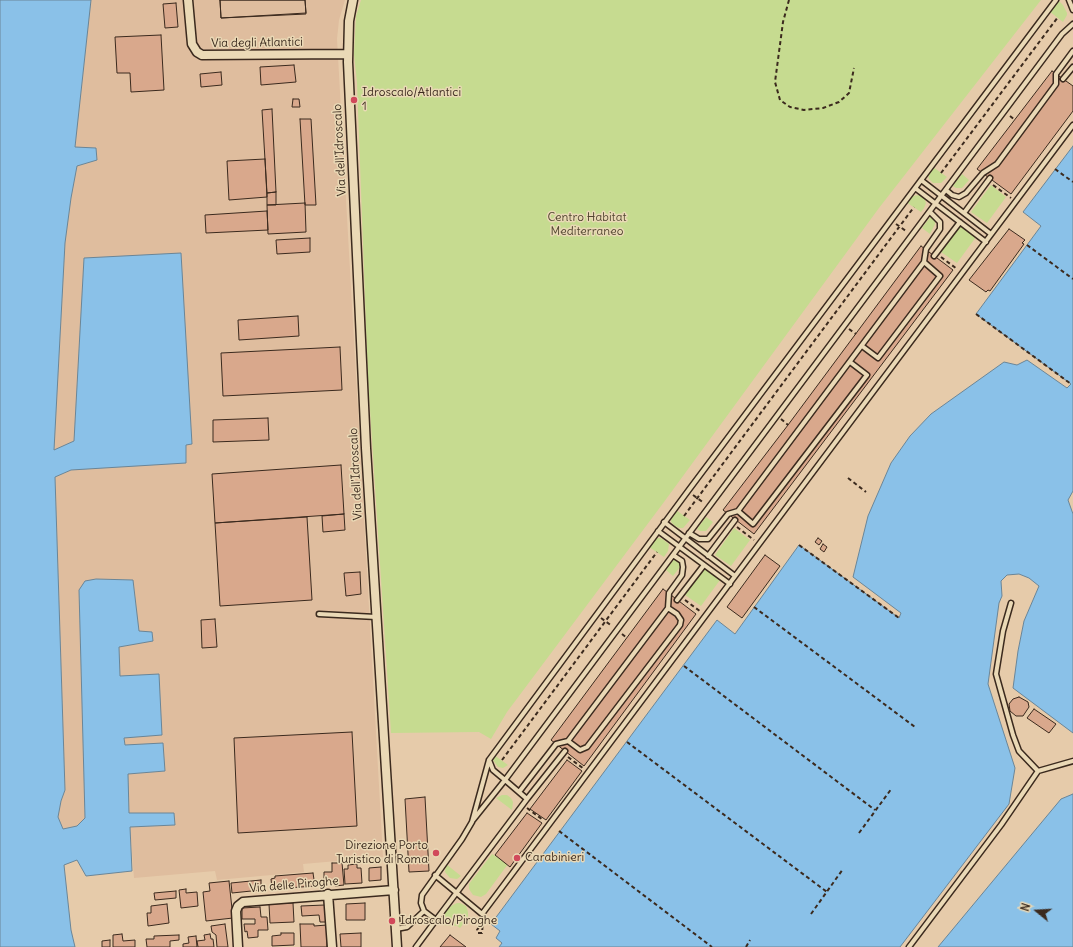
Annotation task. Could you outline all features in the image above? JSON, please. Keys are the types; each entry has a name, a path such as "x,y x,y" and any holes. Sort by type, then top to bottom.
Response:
{"street":[{"name":"Via degli Atlantici","path":"188,0 192,44 197,52 202,55 348,54"},
{"name":"Via dell'Idroscalo","path":"353,0 349,21 348,54 366,448 397,947"},
{"name":"Via delle Piroghe","path":"238,947 236,911 242,902 328,894 394,890"},
{"path":"328,894 332,947"}],"lane":[{"path":"472,822 489,760 664,522 1056,0"},
{"path":"1069,0 1073,10"},
{"path":"436,920 424,911 421,903 422,895 462,839 472,822 505,780 1062,34 1073,24"},
{"path":"946,190 952,195 959,197 966,194 983,173 997,164 1056,84 1056,74 1073,51"},
{"path":"1063,79 1073,67"},
{"path":"435,875 482,914 1073,125"},
{"path":"921,180 991,234"},
{"path":"964,213 989,180"},
{"path":"915,188 986,242"},
{"path":"689,533 699,539 708,539 728,514 738,511 850,362 924,262 926,249 940,229 939,219 930,212"},
{"path":"935,254 960,222"},
{"path":"862,346 878,358 940,276 924,262"},
{"path":"738,511 753,524 867,375 850,362"},
{"path":"664,522 735,576"},
{"path":"708,556 734,522"},
{"path":"658,531 730,584"},
{"path":"519,792 556,744 568,741 668,608 668,593 682,575 683,567 682,561 673,555"},
{"path":"679,598 704,565"},
{"path":"1011,603 1003,631 996,674 1019,751 1038,771"},
{"path":"568,741 580,750 587,747 680,625 681,620 677,614 668,608"},
{"path":"319,614 377,617"},
{"path":"416,947 564,752"},
{"path":"489,760 493,770 527,799"},
{"path":"909,947 1001,825 1038,771 1073,760"},
{"path":"396,929 407,927 424,911"}],"path":[{"path":"789,0 782,22 775,82 780,100 790,107 804,110 823,108 839,102 849,93 854,68"},
{"path":"941,173 1058,17"},
{"path":"1055,169 1073,182"},
{"path":"989,180 1012,199"},
{"path":"684,516 914,207"},
{"path":"1027,245 1073,279"},
{"path":"935,254 958,270"},
{"path":"976,314 1072,384"},
{"path":"848,478 866,492"},
{"path":"734,522 759,544"},
{"path":"799,545 898,618"},
{"path":"502,760 656,552"},
{"path":"679,598 706,616"},
{"path":"754,607 915,727"},
{"path":"684,666 875,810"},
{"path":"627,742 827,892"},
{"path":"564,752 588,772"},
{"path":"859,832 892,788"},
{"path":"523,805 549,825"},
{"path":"559,831 712,947"},
{"path":"810,914 843,869"},
{"path":"483,921 482,933 478,933 477,930 483,921"},
{"path":"746,947 750,940"}],"shaded area":[{"path":"91,0 345,0 339,20 337,39 383,857 303,864 304,872 217,880 215,871 134,878 130,827 175,825 174,813 129,814 128,774 165,771 125,745 124,737 162,734 120,676 119,647 152,641 139,631 133,580 96,579 79,590 85,818 77,826 63,829 58,817 65,790 55,477 71,470 191,444 84,258 74,441 54,451 65,243 71,198 77,166 97,160 75,147"}],"green space":[{"name":"Centro Habitat Mediterraneo","path":"361,0 1041,0 879,208 664,502 507,712 491,739 479,732 391,733 368,379 357,83 354,54 356,16"},
{"path":"1058,0 1063,5 1067,13 1063,22 1049,11"},
{"path":"933,167 947,177 941,183 933,183 929,179 928,174"},
{"path":"962,174 969,180 962,188 956,188 953,186"},
{"path":"991,185 1006,197 987,223 971,212"},
{"path":"919,195 924,198 926,203 921,212 906,202 913,196"},
{"path":"931,216 935,221 935,224 930,234 922,228"},
{"path":"961,225 976,237 957,263 941,252"},
{"path":"676,510 690,520 683,528 675,526 671,522 671,517"},
{"path":"706,517 713,522 706,531 700,531 697,529"},
{"path":"734,528 750,540 731,566 715,555"},
{"path":"657,538 661,538 669,544 668,551 664,557 649,547"},
{"path":"675,558 680,567 673,576 666,570"},
{"path":"705,568 720,580 701,606 685,595"},
{"path":"494,755 508,765 503,768 498,767 493,760"},
{"path":"502,795 507,795 511,798 513,802 512,810 496,798"},
{"path":"492,854 508,864 486,894 481,897 473,895 469,889 469,884"},
{"path":"446,864 461,876 457,879 450,878 445,872"},
{"path":"457,903 466,906 468,918 460,928 457,926 443,925 442,917 451,906"}],"water":[{"path":"0,0 91,0 75,147 96,148 97,160 77,166 71,198 65,243 54,450 74,441 84,258 181,253 192,444 186,445 186,463 71,470 55,477 65,790 58,817 63,829 77,826 85,818 79,590 85,581 96,579 133,580 139,631 152,632 153,641 119,647 120,676 159,674 162,735 124,738 125,745 163,743 165,771 128,774 129,813 174,813 175,825 130,827 132,871 86,876 77,860 64,865 71,930 75,947 0,947"},
{"path":"1073,146 1073,491 1068,500 1073,514 1073,733 1013,688 1024,621 1039,586 1029,578 1019,574 1007,575 1001,581 1002,596 999,603 988,684 1015,768 1009,804 900,947 499,947 502,943 496,938 500,931 491,924 717,620 735,634 799,545 899,618 901,613 853,577 868,516 891,463 910,436 931,414 1004,362 1017,365 1027,360 1067,388 1071,384 976,314 1041,226 1023,212"},
{"path":"1073,794 1073,947 938,947 1061,799"}],"building":[{"path":"220,0 305,0 306,14 221,18"},
{"path":"220,0 305,0 306,13 221,18"},
{"path":"176,3 178,27 165,28 163,4"},
{"path":"161,35 164,90 131,92 130,73 117,73 115,37"},
{"path":"294,65 296,82 261,85 260,67"},
{"path":"1052,71 1073,86 1073,111 1011,194 977,169"},
{"path":"221,72 222,85 201,87 200,74"},
{"path":"293,99 299,99 300,107 292,107"},
{"path":"272,109 276,192 267,193 262,110"},
{"path":"300,119 311,119 316,205 305,205"},
{"path":"265,159 267,197 229,200 227,161"},
{"path":"276,192 276,205 267,205 267,193"},
{"path":"305,203 306,232 268,234 267,205"},
{"path":"267,211 268,230 206,233 205,215"},
{"path":"1009,229 1025,240 1022,243 1024,244 990,291 988,290 986,292 969,280"},
{"path":"310,238 310,252 277,254 276,240"},
{"path":"921,246 953,270 754,534 723,510"},
{"path":"298,316 299,336 239,340 238,320"},
{"path":"340,347 342,390 223,396 221,353"},
{"path":"268,418 269,440 213,442 213,420"},
{"path":"341,465 344,514 215,523 212,474"},
{"path":"344,514 345,530 323,532 322,516"},
{"path":"307,517 312,600 220,606 215,523"},
{"path":"818,538 822,541 819,545 815,542"},
{"path":"823,544 827,547 824,552 820,549"},
{"path":"765,555 780,566 742,618 727,607"},
{"path":"360,572 361,594 346,596 344,573"},
{"path":"663,589 696,614 584,766 551,740"},
{"path":"215,619 217,647 202,648 201,620"},
{"path":"1019,697 1028,702 1029,707 1023,716 1016,716 1010,711 1009,704 1013,699"},
{"path":"1034,709 1056,724 1049,733 1027,718"},
{"path":"352,732 357,826 238,833 234,738"},
{"path":"567,760 582,771 546,820 530,809"},
{"path":"425,797 429,871 409,872 405,799"},
{"path":"527,813 542,823 510,867 495,855"},
{"path":"332,863 342,863 344,885 335,886 335,881 324,882 324,872 332,872"},
{"path":"357,864 357,868 361,868 362,883 345,884 344,869 348,869 348,865"},
{"path":"381,867 381,880 369,881 369,868"},
{"path":"313,873 315,886 272,889 271,879 275,878 275,876"},
{"path":"261,880 261,890 232,893 231,883"},
{"path":"229,881 233,918 206,921 203,892 210,891 209,883"},
{"path":"186,889 186,893 197,892 198,906 181,908 179,890"},
{"path":"176,891 176,898 155,900 154,893"},
{"path":"293,903 294,922 270,923 269,904"},
{"path":"365,903 365,920 346,920 346,904"},
{"path":"167,904 169,923 148,926 147,913 151,913 151,906"},
{"path":"325,905 326,922 320,922 319,915 302,916 301,906"},
{"path":"260,907 261,917 267,917 268,930 258,930 258,937 248,938 247,931 245,932 244,924 255,924 255,919 242,919 242,908"},
{"path":"225,924 228,947 217,947 216,935 212,932 211,926"},
{"path":"300,924 314,924 314,926 327,925 327,947 301,947"},
{"path":"281,933 294,933 294,945 272,946 272,936 281,935"},
{"path":"361,933 361,947 341,947 340,934"},
{"path":"122,934 123,941 135,940 135,947 113,947 113,935"},
{"path":"210,934 211,939 213,939 214,947 198,947 197,941 205,940 204,935"},
{"path":"179,935 179,940 170,941 170,947 147,947 146,939 154,939 154,936"},
{"path":"450,935 466,947 440,947"},
{"path":"196,936 197,947 183,947 183,944 189,943 188,937"},
{"path":"110,940 110,947 102,947 102,941"}],"place":[{"name":"Idroscalo/Atlantici 1","path":"354,100"},
{"name":"Direzione Porto Turistico di Roma","path":"436,853"},
{"name":"Carabinieri","path":"517,858"},
{"name":"Idroscalo/Piroghe","path":"392,921"}]}
